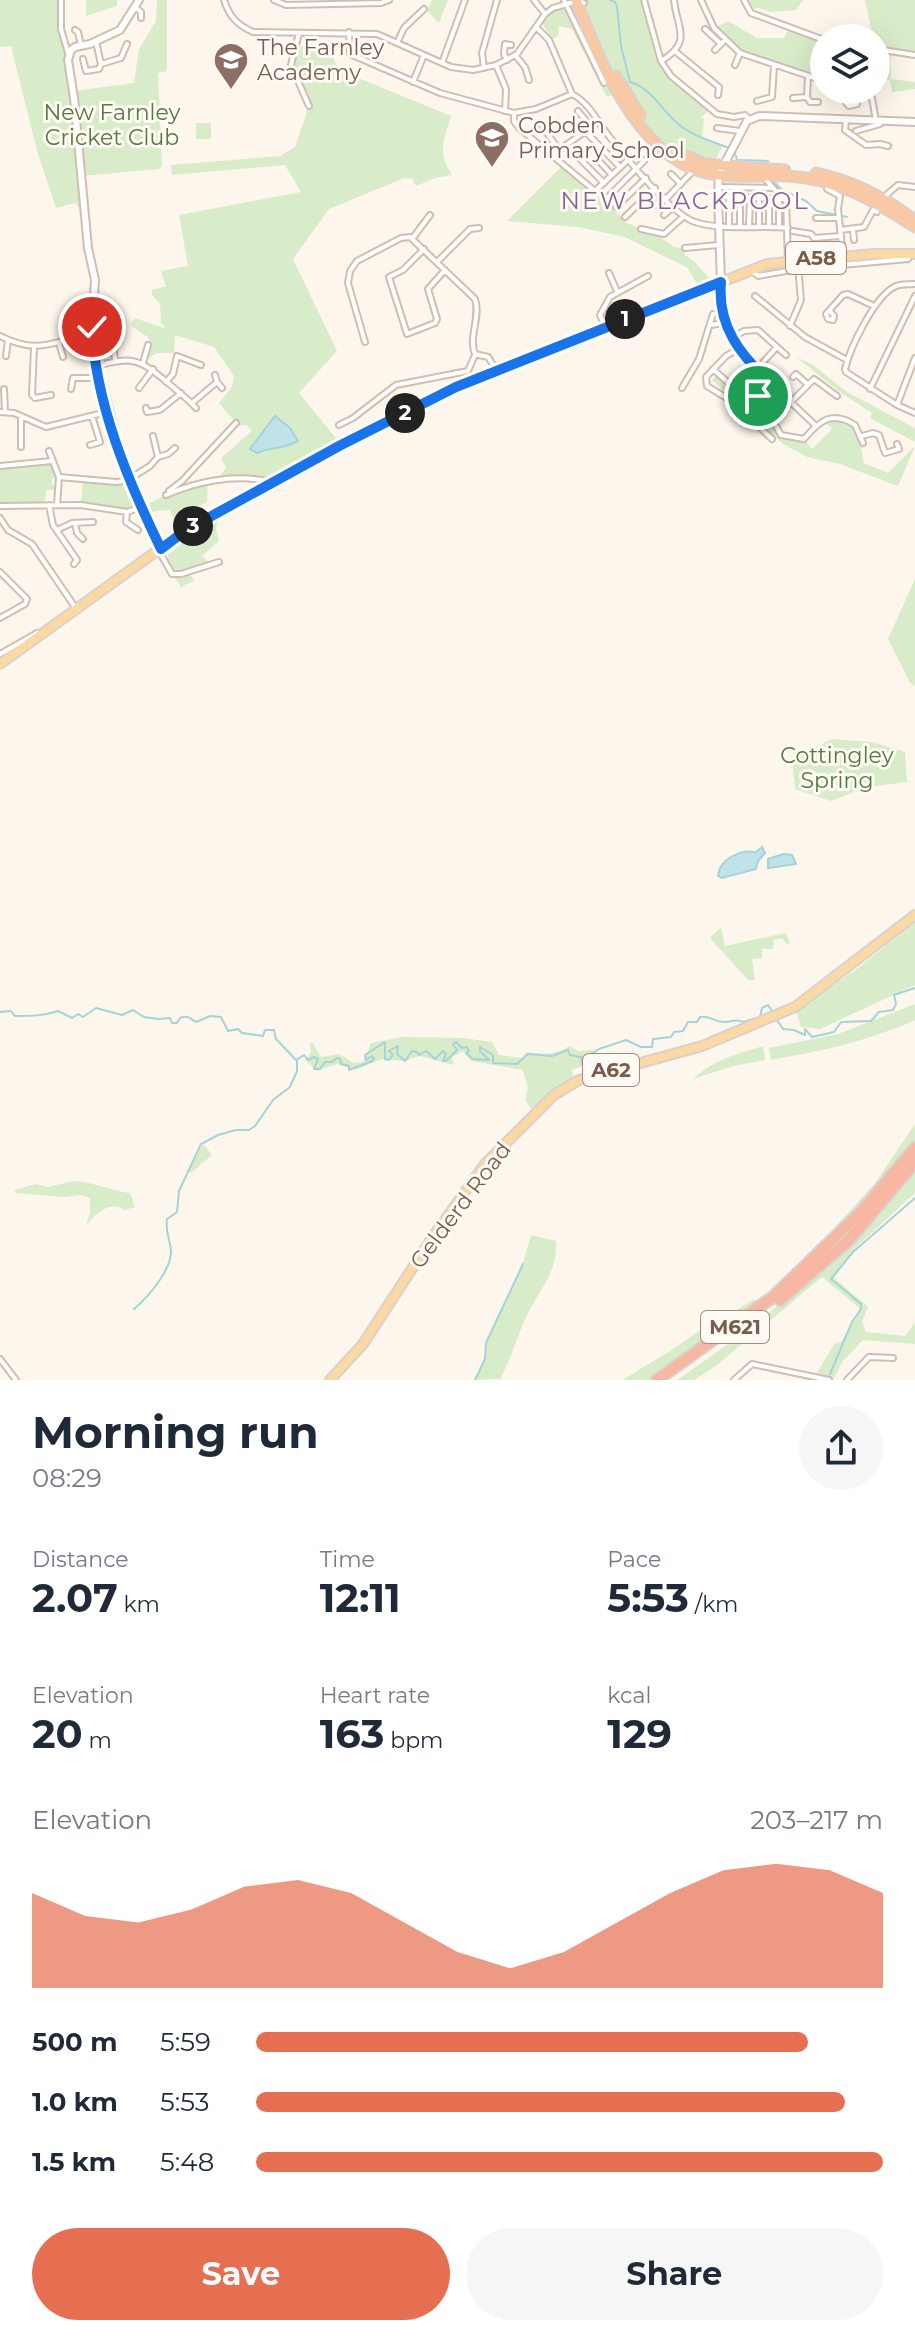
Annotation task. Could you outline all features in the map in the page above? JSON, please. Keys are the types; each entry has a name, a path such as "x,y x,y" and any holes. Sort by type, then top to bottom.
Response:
{"highway":[{"path":"580,1 605,53 644,120 681,156 726,169 831,183 854,190 915,227"},
{"path":"580,1 595,46 639,125 682,163 703,172 726,169 823,175 854,183 883,198 915,221"},
{"path":"883,198 884,203 902,219"},
{"name":"M621","path":"821,1259 915,1148"},
{"name":"M621","path":"668,1380 726,1341 870,1217 915,1162"},
{"name":"M621","path":"657,1380 810,1269"}],"main road":[{"name":"A58","path":"2,658 55,627 186,530 456,387 751,269 906,256"},
{"name":"Gelderd Road","path":"330,1380 363,1344 485,1164 554,1095 579,1080 702,1046 795,1007 915,915"}],"street":[{"path":"61,0 61,29 69,54 86,236 95,280 92,335 107,412 142,507 172,574 219,562"},
{"path":"224,0 229,14 243,28 260,33 377,34 459,69 484,68 507,60 515,55 545,14 565,2 580,1"},
{"path":"274,0 286,5 381,3 389,0"},
{"path":"442,63 465,0"},
{"path":"484,68 483,48 497,0"},
{"path":"534,0 545,14"},
{"path":"644,0 661,61 671,76 709,110 734,117 745,115 749,119"},
{"path":"661,61 676,52 682,33 675,0"},
{"path":"701,0 723,42"},
{"path":"744,0 748,11 810,35"},
{"path":"565,2 604,83"},
{"path":"69,54 81,45 96,42 120,30 137,4 141,18"},
{"path":"397,43 404,28 424,9"},
{"path":"536,27 549,40 572,94 588,106 628,160 683,217 703,224 779,227 811,234 814,241 864,227 874,211"},
{"path":"705,29 740,53 788,67 808,77 807,97 810,102"},
{"path":"78,31 81,45"},
{"path":"349,32 350,54 440,93 514,113 536,109 572,94"},
{"path":"299,33 291,65 309,106"},
{"path":"86,71 99,69 101,64 96,42"},
{"path":"715,50 723,42"},
{"path":"101,64 121,58 127,44"},
{"path":"507,60 505,44 511,45"},
{"path":"890,51 915,55"},
{"path":"676,52 719,87 718,95"},
{"path":"735,65 740,53"},
{"path":"413,82 424,55"},
{"path":"515,55 525,67 529,80"},
{"path":"83,59 85,78"},
{"path":"496,65 506,89 505,111"},
{"path":"757,101 772,97 774,65"},
{"path":"793,98 807,97"},
{"path":"847,104 857,104"},
{"path":"856,131 880,124 874,104"},
{"path":"578,111 591,127"},
{"path":"514,113 519,128 595,191 628,160"},
{"path":"815,425 756,370 738,349 725,323 718,187 732,148 749,119 759,116 915,122"},
{"path":"846,120 845,130 866,145 880,142 888,146"},
{"path":"551,156 598,122"},
{"path":"542,126 560,150"},
{"path":"717,128 740,131"},
{"path":"585,131 620,168"},
{"path":"566,145 604,183"},
{"path":"607,198 644,161 639,157"},
{"path":"600,162 612,175"},
{"path":"656,205 691,173"},
{"path":"671,174 681,184"},
{"path":"616,207 646,178"},
{"path":"767,181 788,202 801,300 790,326"},
{"path":"883,198 894,186 915,187"},
{"path":"718,187 773,188"},
{"path":"625,217 655,188"},
{"path":"827,189 840,196 840,233 848,259"},
{"path":"718,197 782,198"},
{"path":"729,197 729,225"},
{"path":"740,197 740,226"},
{"path":"749,226 750,197"},
{"path":"759,197 759,226"},
{"path":"769,198 769,226"},
{"path":"779,227 782,198"},
{"path":"664,215 673,207"},
{"path":"412,239 430,215"},
{"path":"641,229 659,234 669,231 683,217"},
{"path":"816,218 839,218"},
{"path":"437,262 470,229 479,228"},
{"path":"853,230 854,240"},
{"path":"339,425 396,385 468,371 475,354 472,347 478,307 475,299 424,249 412,239 401,238 357,261 350,271 348,283 365,342"},
{"path":"685,248 720,245"},
{"path":"424,249 403,270 389,277 389,281 407,334 435,323 437,319"},
{"path":"437,319 428,289 445,270"},
{"path":"609,273 617,291"},
{"path":"605,327 600,315 602,309 617,291 648,276"},
{"path":"915,284 895,286 883,295 874,306 845,369 870,389 915,413"},
{"path":"701,289 708,297"},
{"path":"830,311 843,295 848,294 874,306"},
{"path":"755,296 790,326 847,360"},
{"path":"870,389 915,296"},
{"path":"682,388 699,359 713,314"},
{"path":"437,319 444,321"},
{"path":"710,325 725,323"},
{"path":"732,338 752,329 758,330 786,355"},
{"path":"0,336 34,347 92,335"},
{"path":"6,356 8,340"},
{"path":"59,343 63,357"},
{"path":"115,344 116,361"},
{"path":"143,363 148,345"},
{"path":"34,347 32,395 35,398 51,395"},
{"path":"756,370 777,347"},
{"path":"738,349 726,356 706,377 707,386 733,402 772,439"},
{"path":"475,354 488,357 497,371"},
{"path":"166,382 173,374 177,356 201,365"},
{"path":"897,405 915,358"},
{"path":"97,366 129,360 143,363 194,406 217,382"},
{"path":"139,388 153,369"},
{"path":"713,369 776,426 781,435 804,439 815,425 831,417 855,425 863,443"},
{"path":"215,375 222,388"},
{"path":"796,375 807,384"},
{"path":"71,389 70,377 100,378"},
{"path":"791,402 814,379 837,396"},
{"path":"751,403 770,383"},
{"path":"4,389 2,412 46,427 107,412"},
{"path":"147,412 160,410 181,393"},
{"path":"21,416 21,447"},
{"path":"90,445 100,442 92,416"},
{"path":"236,423 168,494 193,484 248,478 262,480 267,485"},
{"path":"862,436 879,435 885,453 899,449 897,444"},
{"path":"153,436 158,457"},
{"path":"59,477 116,482 131,479 158,457 175,451 175,448"},
{"path":"49,451 59,477 57,505"},
{"path":"0,466 52,461"},
{"path":"49,505 50,519 77,560 74,564"},
{"path":"0,506 81,505 127,512 142,507"},
{"path":"127,512 126,522 138,530"},
{"path":"0,518 8,530 32,544 77,610"},
{"path":"57,530 75,523 93,522"},
{"path":"75,523 77,533 83,539"},
{"path":"0,572 26,595 27,601 0,618"},
{"path":"847,1380 869,1357 893,1358"},
{"path":"0,1359 16,1380"},
{"path":"734,1380 752,1361 790,1373 829,1380"},
{"path":"790,1373 790,1380"}],"green space":[{"name":"New Farnley Cricket Club","path":"0,0 61,0 61,29 74,91 134,83 139,49 156,21 157,0 167,0 167,71 158,73 162,166 159,169 82,176 85,213 75,203 56,208 38,154 11,46 0,47"},
{"path":"86,0 117,0 117,6 86,16"},
{"path":"432,0 448,0 439,23 427,10"},
{"path":"584,0 644,0 661,61 671,76 709,110 701,118 704,119 702,137 723,145 716,159 724,164 705,164 688,158 665,144 649,128 615,75"},
{"path":"746,0 803,0 796,10 771,12 752,9"},
{"path":"865,0 915,0 915,55 891,52 891,79 915,82 915,89 892,92 890,80 890,24 870,24"},
{"path":"574,5 616,93 607,97 572,29 559,26 558,36 552,39 542,23 560,8 567,11 604,86 607,85 571,12"},
{"path":"728,21 757,38 784,38 788,30 810,36 810,76 740,53 714,28"},
{"path":"301,46 329,49 339,70 451,116 443,153 452,175 416,186 412,179 404,178 329,209 293,259 337,351 299,393 339,442 265,483 248,478 217,481 226,467 221,458 252,431 246,425 235,426 236,423 219,403 232,387 234,376 214,347 175,335 176,353 156,353 143,363 149,338 130,325 135,318 167,329 161,323 160,304 152,295 152,290 166,286 161,271 188,266 179,215 301,192 285,165 172,175 171,165 280,156 295,147 309,106 293,67 293,60"},
{"path":"196,123 211,123 211,139 196,139"},
{"path":"563,165 627,223 659,236 674,247 683,248 685,255 711,280 698,286 688,268 625,237 578,227 507,221"},
{"path":"796,357 813,365 847,392 915,428 915,442 870,418 872,413"},
{"path":"716,376 781,435 804,439 812,449 832,429 824,421 835,420 850,424 855,430 864,463 888,473 915,446 898,486 840,464 807,457 783,444 712,380"},
{"path":"52,461 59,477 52,478 52,485 58,486 58,490 46,490 45,505 0,506 0,466"},
{"path":"83,479 132,480 142,507 169,493 208,482 207,502 183,515 190,528 180,535 170,510 156,511 146,517 142,508 134,511 81,505"},
{"path":"267,487 285,491 267,490 219,517 216,528 219,541 202,556 212,564 187,572 195,580 181,587 164,561 176,549 172,543"},
{"path":"915,579 915,686 910,683 888,639"},
{"name":"Cottingley Spring","path":"832,739 872,742 905,752 907,782 867,787 831,801 795,789 792,759"},
{"path":"915,922 915,985 820,1029 801,1027 796,1011 858,968"},
{"path":"721,927 725,946 785,933 790,942 787,945 782,938 774,940 773,949 762,949 762,958 752,959 755,980 748,980 710,938"},
{"path":"915,1004 915,1020 880,1034 771,1060 769,1048 838,1034"},
{"path":"402,1037 492,1042 499,1055 521,1058 527,1052 549,1054 569,1046 578,1051 594,1050 596,1055 591,1073 587,1073 584,1066 571,1070 574,1077 532,1111 525,1099 528,1088 523,1070 471,1061 463,1051 452,1057 454,1065 419,1056 404,1061 382,1059 356,1070 337,1064 317,1071 305,1060 311,1053 310,1043 321,1057 339,1054 354,1063 363,1062 371,1043"},
{"path":"763,1046 765,1060 693,1079 717,1062"},
{"path":"915,1124 915,1143 866,1204 809,1256 875,1183"},
{"path":"203,1144 212,1155 191,1173 188,1170"},
{"path":"915,1170 915,1193 855,1248 832,1276 868,1307 862,1322 866,1332 905,1336 915,1322 915,1344 863,1340 842,1362 834,1378 817,1373 835,1343 841,1342 859,1311 822,1277 716,1366 694,1380 677,1380 804,1284 861,1230"},
{"path":"74,1181 130,1193 135,1207 125,1210 108,1207 86,1225 90,1198 82,1195 65,1197 15,1193 15,1190 35,1184 48,1187"},
{"path":"531,1235 556,1241 551,1271 527,1315 500,1379 474,1380 486,1356 487,1339 523,1263"},
{"path":"754,1299 759,1304 648,1380 622,1380 721,1316"}],"water":[{"path":"275,416 290,428 298,441 257,453 250,449"},
{"path":"762,847 765,853 756,869 722,878 718,876 722,865 732,856 756,852"},
{"path":"783,854 792,855 796,864 768,868 768,859"}],"waterway":[{"path":"610,0 617,7 621,46 630,82 644,89 690,132 734,150 737,160 768,161 769,166"},
{"path":"774,182 817,211 847,217"},
{"path":"893,199 915,214"},
{"path":"777,1020 783,1029 805,1035 805,1029 812,1037 834,1032 841,1022 871,1021 879,1012 893,1010 896,1004 894,995 915,988"},
{"path":"0,1012 11,1011 15,1016 26,1016 58,1011 72,1018 78,1014 83,1017 96,1008 122,1015 133,1010 144,1017 170,1018 172,1023 185,1017 196,1022 210,1016 221,1017 228,1031 238,1029 242,1033 263,1036 265,1030 274,1030 276,1039 296,1060 304,1055 308,1060 318,1059 314,1069 320,1069 325,1062 337,1058 341,1064 349,1066 349,1070 372,1061 372,1056 366,1060 365,1055 385,1042 385,1059 389,1060 393,1055 389,1051 398,1046 397,1054 405,1061 412,1051 419,1055 426,1051 435,1059 443,1051 446,1054 443,1061 446,1061 457,1050 453,1044 456,1042 462,1048 467,1047 469,1051 466,1053 473,1059 489,1060 480,1047 493,1055 493,1063 517,1064 528,1054 552,1056 568,1050 570,1055 581,1057 582,1064 587,1065 588,1056 599,1049 626,1040 641,1047 652,1047 653,1039 671,1037 674,1032 683,1031 688,1022 697,1022 700,1017 722,1022 743,1022 760,1017 762,1008 768,1005 774,1014"},
{"path":"134,1309 168,1266 171,1250 167,1219 177,1212 179,1191 201,1144 218,1135 249,1130 255,1126 273,1100 290,1087 297,1071 297,1061"},
{"path":"830,1374 852,1322 861,1309 861,1304 831,1279 853,1252 915,1198"},
{"path":"475,1380 485,1359 486,1343 523,1264"}],"place":[{"name":"The Farnley Academy","path":"231,91"},
{"name":"Cobden Primary School","path":"492,169"}],"district":[{"name":"NEW BLACKPOOL","path":"685,201"}],"route":[{"path":"92,327 107,412 161,549 186,530 341,445 456,387 721,282 721,303 727,328 745,359 770,383 758,396"}]}
